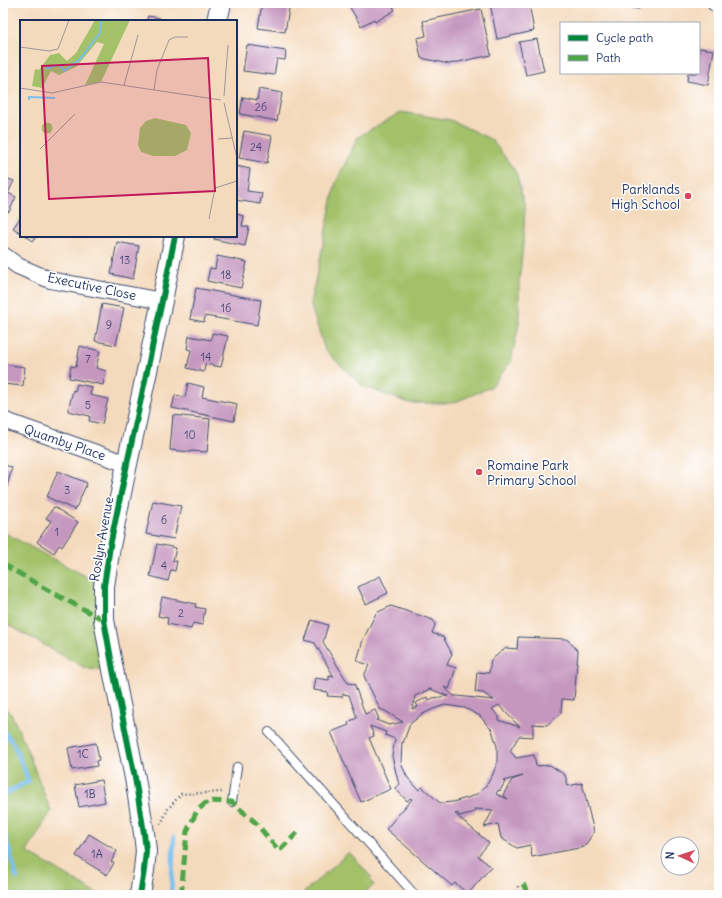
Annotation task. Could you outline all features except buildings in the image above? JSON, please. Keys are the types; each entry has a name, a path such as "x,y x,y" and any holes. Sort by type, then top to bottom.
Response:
{"street":[{"path":"217,20 221,3"},
{"path":"714,3 719,5"},
{"name":"Roslyn Avenue","path":"140,895 146,850 135,778 104,620 104,586 110,546 175,237"},
{"name":"Executive Close","path":"3,255 18,266 50,280 162,301"},
{"name":"Quamby Place","path":"3,420 127,464"}],"lane":[{"path":"269,732 415,895"},
{"path":"232,802 237,767"}],"path":[{"path":"159,827 168,809 181,794 233,791"},
{"path":"516,895 518,886"}],"green space":[{"path":"401,112 451,120 492,140 516,172 525,207 519,283 519,323 511,362 491,387 453,403 409,403 362,386 325,350 310,303 336,182 358,137"},
{"path":"3,532 104,586 113,670 85,668 3,622"},
{"path":"3,705 12,715 51,811 27,852 99,895 3,895"},
{"path":"349,852 372,878 370,880 374,885 362,895 301,895"}],"waterway":[{"path":"3,730 13,743 29,781 3,795"},
{"path":"3,829 17,878"},
{"path":"171,895 174,837"}],"marked path":[{"path":"3,564 104,620"},
{"path":"182,895 187,831 197,811 208,801 232,802 256,823 279,851 299,831"},
{"path":"523,884 529,895"}],"cycle path":[{"path":"140,895 146,851 144,833 135,778 104,620 104,586 110,546 175,237"}],"place":[{"name":"Parklands High School","path":"688,196"},
{"name":"Romaine Park Primary School","path":"479,472"}]}
